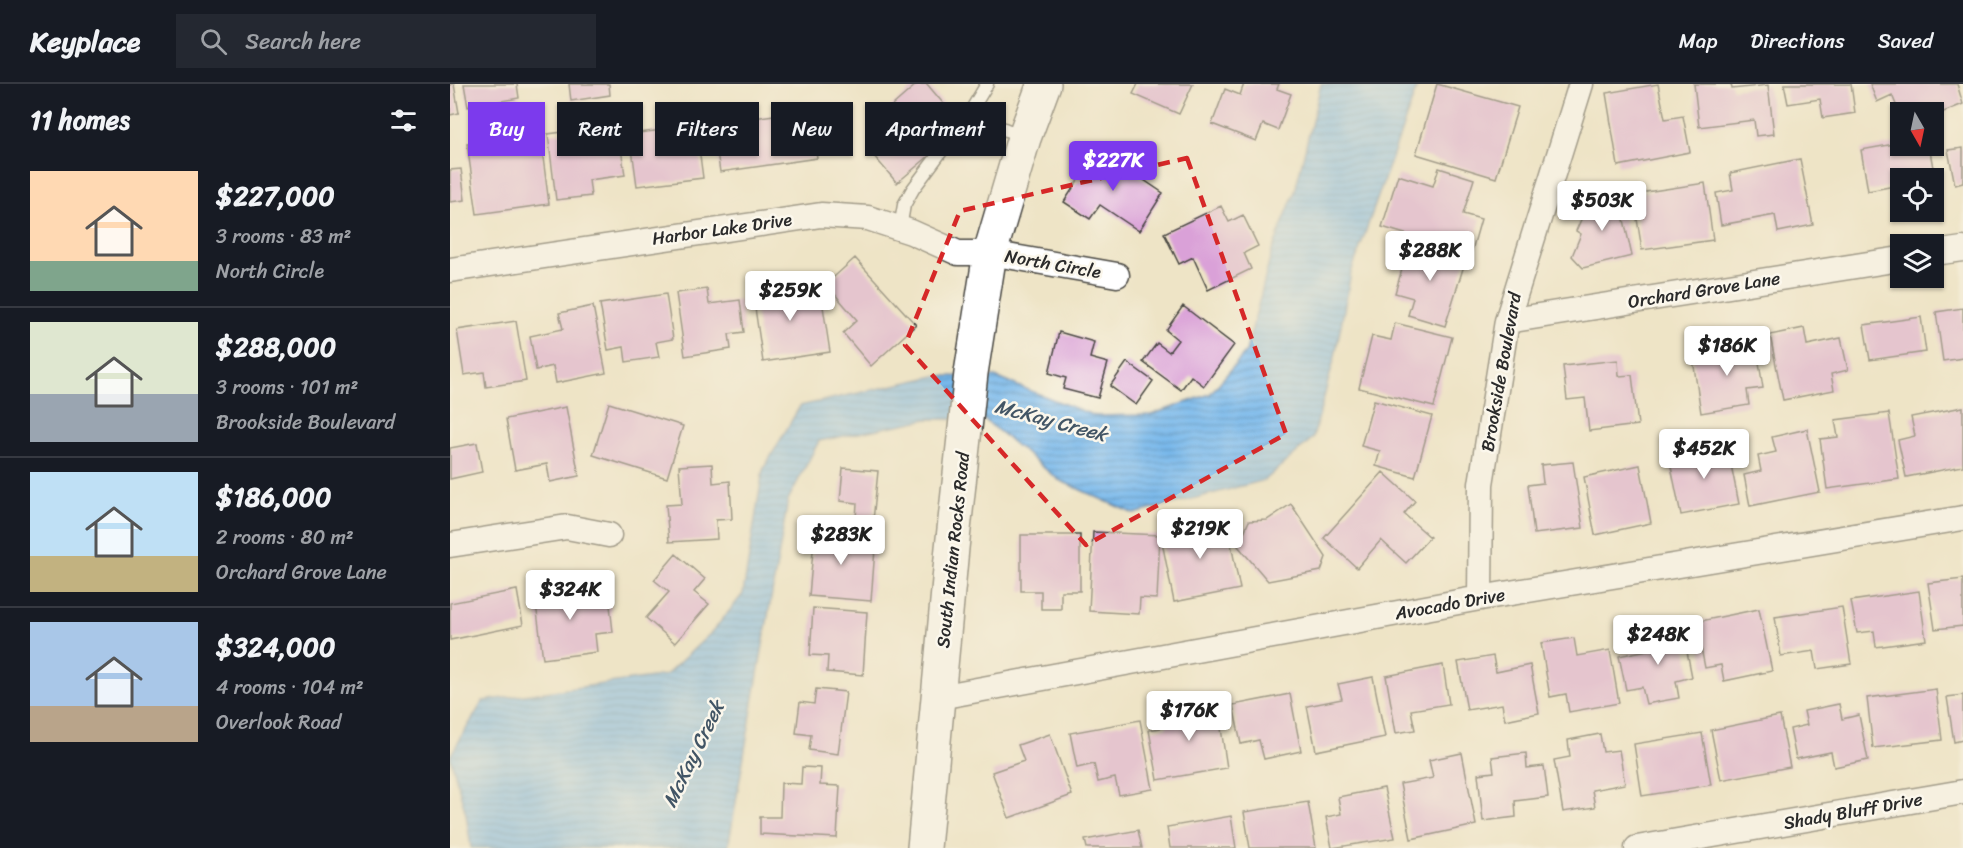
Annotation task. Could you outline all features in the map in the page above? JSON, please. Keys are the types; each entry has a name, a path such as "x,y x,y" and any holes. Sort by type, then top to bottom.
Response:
{"street":[{"name":"South Indian Rocks Road","path":"924,848 951,548 971,372 990,254 1024,138 1044,84"},
{"name":"Brookside Boulevard","path":"1480,598 1481,483 1507,321 1581,84"},
{"name":"Harbor Lake Drive","path":"450,270 821,215 868,218 900,228 958,253 990,254"},
{"path":"1944,252 1963,249"},
{"name":"North Circle","path":"990,254 1116,275"},
{"name":"Orchard Grove Lane","path":"1507,321 1890,260"},
{"name":"Avocado Drive","path":"939,698 1480,598 1963,518"},
{"path":"450,545 567,527 609,535"},
{"name":"Shady Bluff Drive","path":"1637,848 1963,792"}],"lane":[{"path":"976,102 987,84"},
{"path":"1006,130 1024,138"},
{"path":"900,228 904,205 938,156"}],"highlighted area":[{"path":"1187,158 1286,434 1086,545 905,345 960,211"}],"water":[{"name":"McKay Creek","path":"1321,84 1418,84 1351,273 1335,356 1313,438 1265,480 1134,514 1059,480 985,420 928,419 819,441 788,500 728,848 471,848 466,814 450,756 483,701 666,675 713,631 743,594 763,470 800,406 935,376 995,377 1095,416 1151,415 1210,394 1246,352 1272,251 1295,191"}],"building":[{"path":"450,84 454,84 459,113 450,115"},
{"path":"464,84 517,84 519,98 496,102 468,102 468,107"},
{"path":"569,84 609,84 610,95 571,101"},
{"path":"917,84 927,84 942,102 896,102"},
{"path":"1138,84 1193,84 1179,114 1133,94"},
{"path":"1244,84 1279,84 1277,89 1291,94 1278,130 1263,124 1256,141 1212,124 1225,89 1240,95"},
{"path":"1437,84 1518,107 1496,178 1416,154"},
{"path":"1658,84 1665,119 1683,116 1690,152 1618,166 1606,93"},
{"path":"1694,84 1731,84 1732,89 1768,85 1774,134 1756,136 1754,120 1699,127"},
{"path":"1784,84 1851,84 1855,113 1823,118 1820,99 1788,104"},
{"path":"1870,84 1957,84 1963,104 1944,112 1944,102 1895,102 1892,95 1877,102"},
{"path":"771,115 771,156 817,156 817,158 720,172 718,156 759,156 759,117"},
{"path":"655,131 655,156 700,156 703,178 637,186 633,156 643,156 643,132"},
{"path":"557,133 557,156 622,156 625,175 589,180 591,196 556,200 548,134"},
{"path":"1890,145 1890,156 1931,156 1933,168 1890,168 1890,187 1868,191 1861,150"},
{"path":"1963,148 1963,183 1955,185 1948,150"},
{"path":"1098,149 1163,193 1139,231 1100,205 1090,219 1064,202"},
{"path":"469,156 543,156 549,204 477,214"},
{"path":"874,156 929,156 897,183"},
{"path":"1800,159 1813,225 1778,232 1775,215 1721,225 1716,193 1733,190 1730,173"},
{"path":"1439,168 1474,179 1463,214 1481,219 1471,254 1382,227 1398,175 1433,186"},
{"path":"461,169 465,200 450,202 450,170"},
{"path":"1705,183 1713,240 1642,250 1633,194"},
{"path":"1593,192 1619,197 1632,256 1583,268 1572,256 1581,234 1576,231"},
{"path":"1221,206 1229,222 1243,215 1258,246 1244,253 1251,269 1208,290 1193,257 1179,264 1164,233"},
{"path":"1410,242 1466,259 1445,326 1408,315 1413,298 1395,293"},
{"path":"855,258 916,325 871,366 843,333 857,320 826,284"},
{"path":"767,278 770,295 820,287 830,352 763,362 751,281"},
{"path":"707,289 709,304 740,300 744,332 729,334 731,349 685,356 676,293"},
{"path":"666,294 673,339 656,342 659,357 626,362 624,347 608,350 600,304"},
{"path":"593,306 606,373 556,383 553,366 536,370 530,336 563,329 559,313"},
{"path":"1183,306 1234,345 1204,386 1191,376 1181,390 1143,362 1157,343 1169,352 1178,340 1166,330"},
{"path":"1963,308 1963,358 1943,361 1936,312"},
{"path":"1921,317 1926,352 1870,360 1864,325"},
{"path":"516,321 526,381 486,387 484,372 464,375 457,330"},
{"path":"1395,323 1452,337 1434,407 1359,388 1372,336 1391,340"},
{"path":"1804,328 1807,345 1841,338 1848,370 1831,374 1834,390 1783,400 1770,335"},
{"path":"1059,332 1094,342 1090,358 1108,363 1098,398 1063,389 1066,378 1049,373"},
{"path":"1756,343 1763,388 1747,390 1749,405 1701,413 1692,353"},
{"path":"1618,360 1619,376 1632,375 1638,425 1589,431 1585,398 1567,400 1563,366"},
{"path":"1127,362 1153,381 1136,405 1110,386"},
{"path":"1374,400 1432,416 1415,477 1376,466 1380,451 1361,446"},
{"path":"609,403 683,426 667,478 593,455"},
{"path":"566,407 579,476 550,482 547,464 515,470 506,419"},
{"path":"1963,407 1963,466 1906,477 1898,440 1915,436 1911,417"},
{"path":"1889,413 1899,479 1827,489 1820,439 1838,437 1835,420"},
{"path":"1807,429 1820,492 1750,506 1744,475 1761,471 1758,456 1776,452 1772,437"},
{"path":"477,443 482,472 450,479 450,448"},
{"path":"1727,445 1739,504 1681,515 1669,457"},
{"path":"1573,462 1583,528 1534,534 1528,485 1543,483 1541,465"},
{"path":"712,464 713,483 730,481 732,519 716,520 717,539 669,542 666,505 682,504 679,466"},
{"path":"1640,465 1651,523 1595,535 1584,477"},
{"path":"843,468 878,471 873,521 856,519 857,503 840,501"},
{"path":"1383,472 1415,501 1404,514 1430,537 1406,563 1381,540 1357,568 1324,538"},
{"path":"1291,504 1326,557 1321,571 1268,581 1238,546 1249,521 1267,520"},
{"path":"1226,519 1240,589 1174,602 1160,532"},
{"path":"815,528 861,531 859,548 875,549 871,601 809,596"},
{"path":"1093,532 1160,535 1157,599 1140,598 1139,614 1089,611"},
{"path":"1021,535 1080,535 1080,591 1061,591 1061,609 1041,609 1041,591 1021,591"},
{"path":"676,554 705,579 694,592 709,604 675,643 646,618 669,592 654,580"},
{"path":"1963,579 1963,626 1935,629 1928,583"},
{"path":"570,583 573,601 609,596 613,632 595,634 597,652 543,659 534,588"},
{"path":"517,590 523,625 450,640 450,603"},
{"path":"1919,591 1926,640 1876,647 1874,631 1857,633 1851,601"},
{"path":"1842,607 1851,664 1817,669 1814,651 1781,656 1775,617"},
{"path":"813,608 867,612 863,675 827,672 828,656 810,655"},
{"path":"1759,609 1772,671 1724,681 1721,665 1705,668 1696,622"},
{"path":"1682,626 1692,677 1676,681 1679,698 1646,704 1642,687 1626,690 1619,656 1652,649 1649,632"},
{"path":"1574,638 1577,656 1610,650 1619,703 1569,712 1566,694 1550,697 1541,643"},
{"path":"1493,656 1496,672 1530,665 1539,713 1505,720 1502,704 1467,710 1458,662"},
{"path":"1443,665 1449,704 1411,710 1415,730 1396,733 1386,676"},
{"path":"1373,677 1385,737 1316,751 1307,706 1342,699 1338,684"},
{"path":"816,689 846,692 838,754 809,750 811,735 796,733 800,702 814,704"},
{"path":"1936,689 1942,740 1873,748 1867,698"},
{"path":"1290,694 1301,751 1264,759 1259,740 1241,744 1233,705"},
{"path":"1963,695 1963,740 1954,742 1947,697"},
{"path":"1217,702 1227,768 1158,780 1149,730 1167,727 1164,711"},
{"path":"1839,704 1842,719 1859,715 1868,760 1834,767 1831,752 1796,759 1790,729 1807,725 1804,711"},
{"path":"1780,716 1790,767 1721,780 1711,730"},
{"path":"1140,720 1153,789 1119,795 1115,778 1098,782 1094,764 1077,768 1070,733"},
{"path":"1702,733 1711,785 1642,796 1634,744"},
{"path":"1050,734 1072,795 1009,818 992,772 1024,761 1018,745"},
{"path":"1600,734 1603,752 1619,750 1625,784 1592,790 1595,807 1563,812 1554,760 1570,757 1568,740"},
{"path":"1462,753 1476,825 1411,839 1400,784 1433,778 1429,760"},
{"path":"1526,753 1527,768 1544,766 1548,797 1515,801 1516,817 1483,821 1478,774 1494,772 1492,757"},
{"path":"802,767 821,768 820,785 840,786 837,838 760,834 760,817 780,817 781,783 801,784"},
{"path":"1384,788 1395,838 1332,848 1326,817 1341,814 1338,797"},
{"path":"1308,802 1316,848 1250,848 1244,812"},
{"path":"1231,816 1236,848 1170,848 1167,827"},
{"path":"1138,830 1142,848 1087,848 1085,840"}]}
